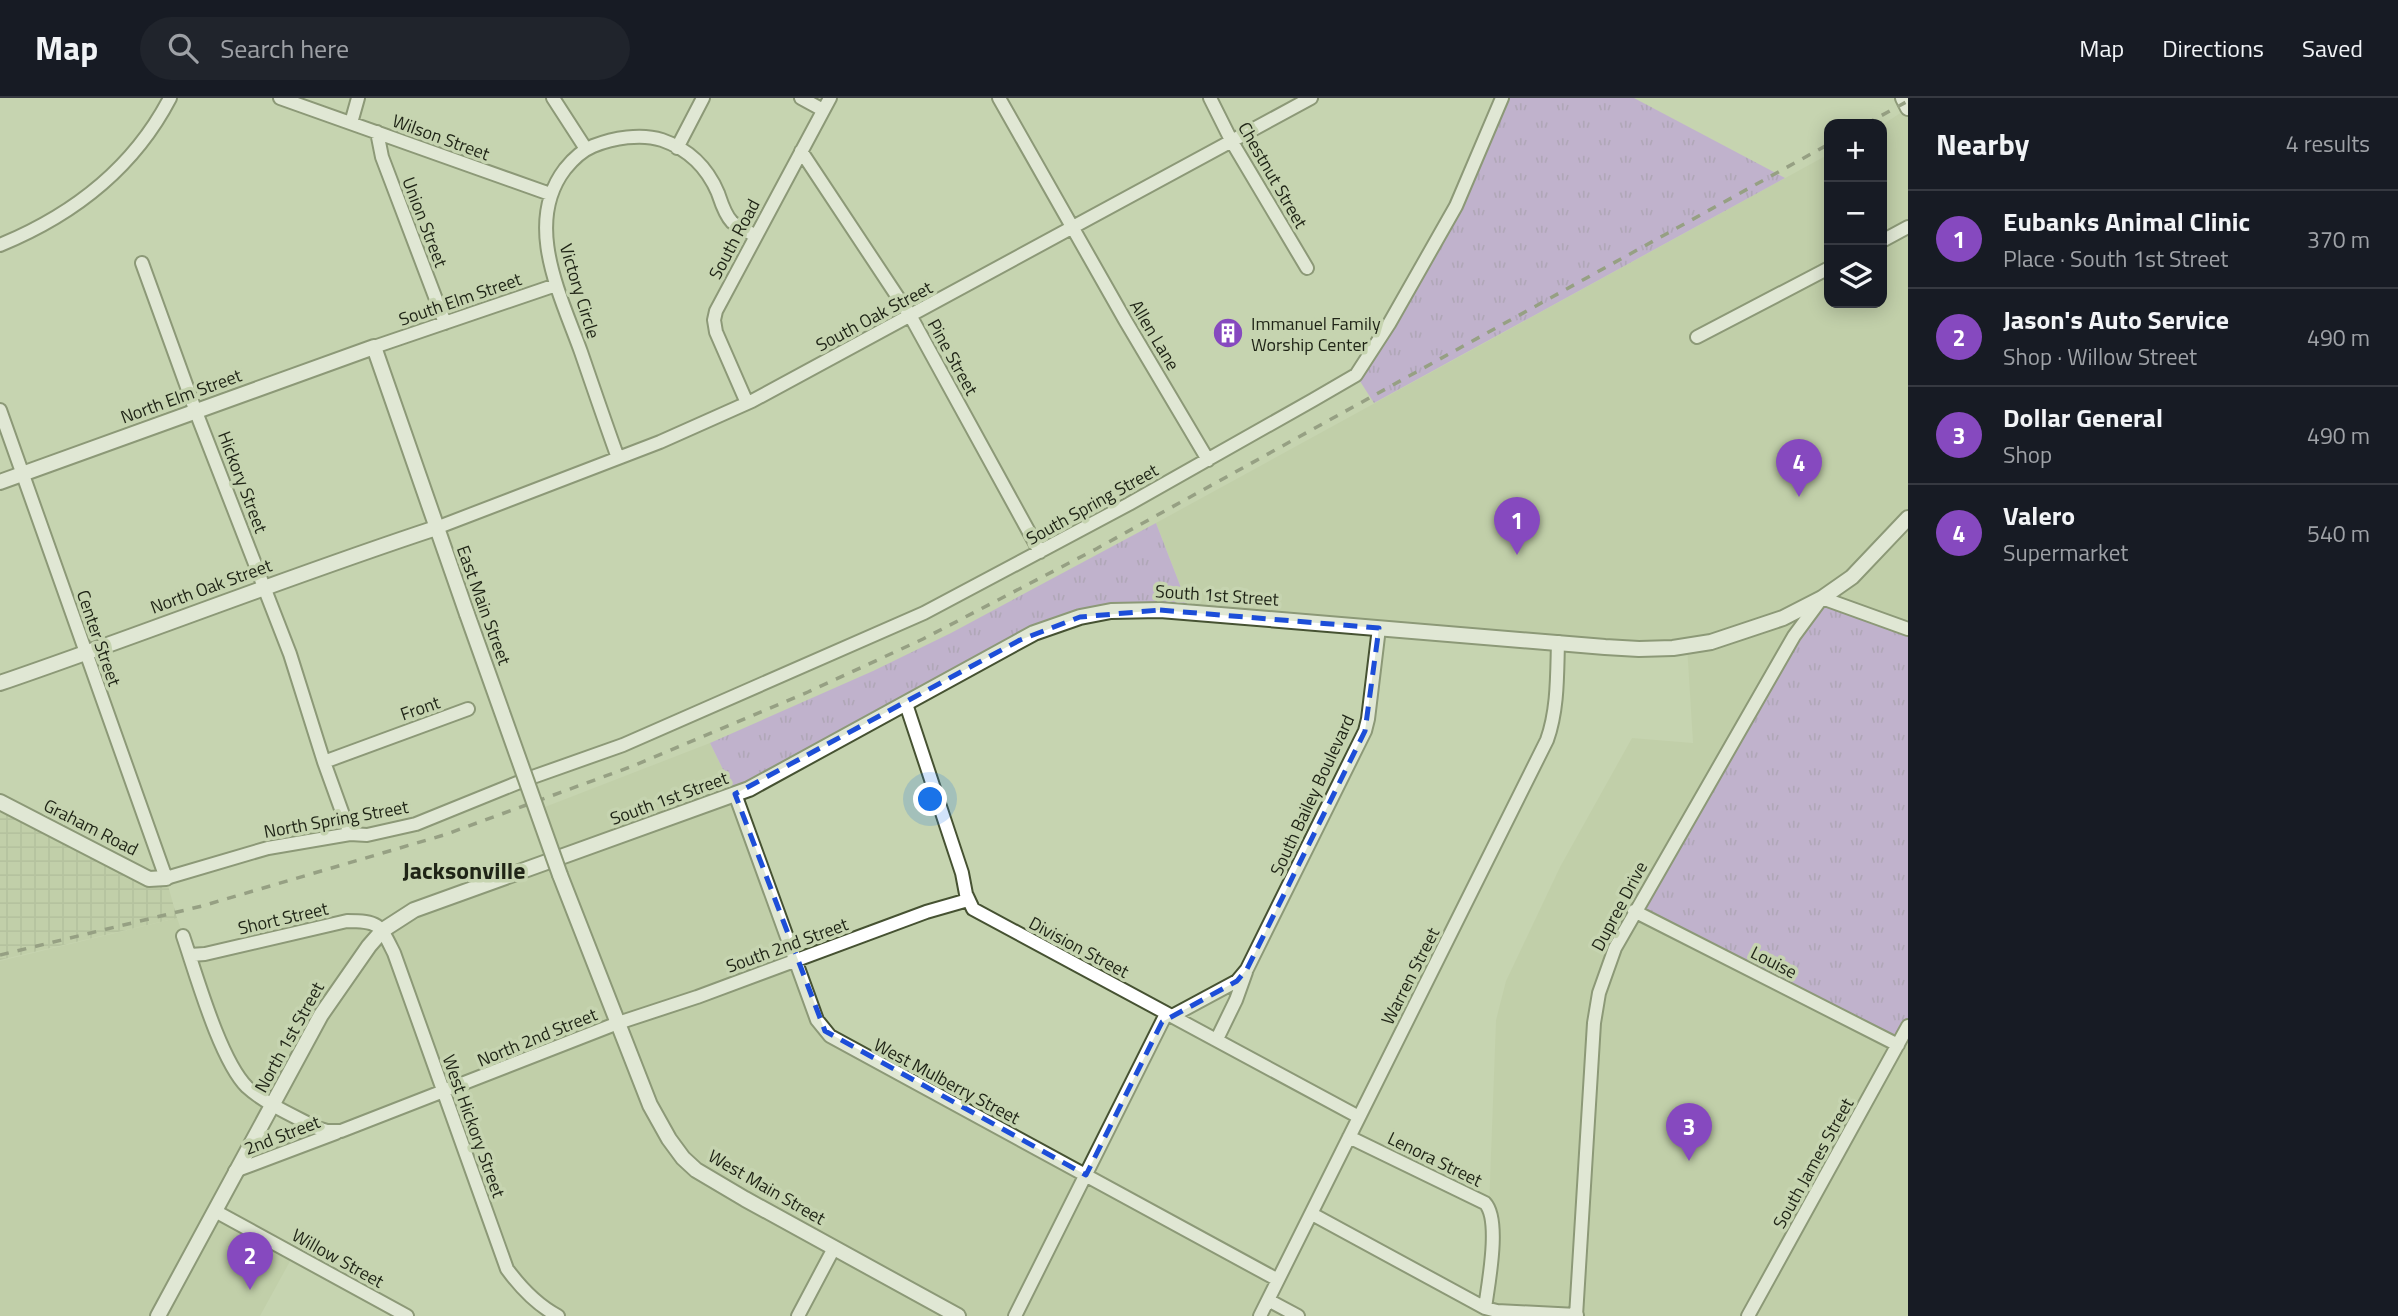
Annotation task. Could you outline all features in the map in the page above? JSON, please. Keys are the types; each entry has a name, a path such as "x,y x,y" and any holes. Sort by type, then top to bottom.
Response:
{"main road":[{"path":"1903,98 1908,108"},
{"name":"North Elm Street","path":"0,482 374,347"},
{"name":"East Main Street","path":"374,347 560,875"},
{"name":"South 1st Street","path":"537,867 735,794 778,774 1034,633 1080,617 1133,610 1160,610 1639,649 1673,648 1711,642 1783,618 1822,598 1853,577 1908,518"},
{"name":"North Oak Street","path":"0,683 265,586 436,528"},
{"name":"Graham Road","path":"0,802 149,879 166,878"},
{"name":"North 1st Street","path":"158,1316 321,1014 383,930 414,910 537,867"},
{"name":"West Main Street","path":"560,875 650,1105 683,1158 696,1170 745,1199 958,1316"}],"street":[{"path":"0,244 52,220 107,181 144,141 170,98"},
{"name":"Wilson Street","path":"280,98 550,194"},
{"path":"351,123 358,98"},
{"path":"553,98 586,149 623,138 648,137 662,140 692,157 707,171 732,222 755,236"},
{"path":"677,148 703,98"},
{"path":"801,98 823,110"},
{"name":"South Road","path":"747,403 716,332 716,311 830,98"},
{"name":"Allen Lane","path":"999,98 1208,460"},
{"name":"Chestnut Street","path":"1210,98 1232,142 1307,268"},
{"name":"South Oak Street","path":"436,528 684,432 747,403 911,317 1311,98"},
{"name":"South Spring Street","path":"550,773 623,745 924,613 1208,460 1356,374 1390,324 1456,206 1502,98"},
{"name":"Union Street","path":"377,132 382,157 444,323"},
{"name":"Victory Circle","path":"586,149 571,161 550,194 546,235 556,285 618,457"},
{"name":"Pine Street","path":"801,150 911,317 1040,552"},
{"path":"1887,238 1908,227"},
{"name":"Hickory Street","path":"142,262 290,654 350,834"},
{"path":"1697,337 1824,271"},
{"name":"South Elm Street","path":"374,347 556,285"},
{"name":"Center Street","path":"0,410 166,878"},
{"path":"1822,598 1908,629"},
{"name":"Dupree Drive","path":"1576,1315 1594,1023 1606,970 1634,911 1794,636 1822,598"},
{"name":"South Bailey Boulevard","path":"1217,1039 1236,1000 1247,969 1365,731 1379,628"},
{"name":"Warren Street","path":"1260,1316 1547,740 1555,705 1558,642"},
{"path":"906,704 962,873 968,900"},
{"name":"Front","path":"324,762 468,709"},
{"name":"North Spring Street","path":"166,878 268,848 350,834 367,835 416,824 527,779 550,773"},
{"name":"West Mulberry Street","path":"735,794 817,1020 830,1036 1279,1280"},
{"name":"Division Street","path":"968,900 973,909 981,915 1359,1117"},
{"name":"South 2nd Street","path":"618,1023 926,912 968,900"},
{"name":"Louise","path":"1634,911 1898,1045"},
{"name":"Short Street","path":"190,955 347,921 369,921 383,930"},
{"name":"West Hickory Street","path":"383,930 394,953 507,1269 517,1283 553,1315"},
{"path":"183,936 214,1026 237,1073 248,1088 317,1128 341,1131"},
{"name":"South Bailey Boulevard","path":"1170,1015 1237,981 1247,969"},
{"path":"1015,1316 1170,1015"},
{"name":"North 2nd Street","path":"341,1131 618,1023"},
{"name":"South James Street","path":"1748,1316 1908,1027"},
{"name":"2nd Street","path":"234,1171 341,1131"},
{"name":"Lenora Street","path":"1349,1137 1485,1203 1489,1208 1492,1235 1485,1308"},
{"name":"Willow Street","path":"215,1211 407,1316"},
{"path":"1312,1214 1485,1308 1576,1315"},
{"path":"798,1316 834,1248"},
{"path":"1268,1300 1297,1316"}],"highlighted area":[{"path":"1160,610 1379,628 1365,731 1247,969 1237,981 1162,1022 1086,1175 825,1031 735,794 1020,640 1080,617"}],"shaded area":[{"path":"1908,108 1908,1316 1485,1316 1492,1235 1489,1208 1496,1020 1506,981 1560,867 1632,738 1693,743 1687,646 1190,611 1156,523 1824,157 1824,308 1887,308 1887,122"},
{"path":"710,743 735,794 825,1031 1278,1280 1268,1300 1298,1316 558,1316 517,1283 443,1093 327,1131 274,1104 216,1211 294,1254 260,1316 0,1316 0,961 177,918 190,955 347,921 383,930 555,862 537,810"},
{"path":"0,802 149,879 166,878 177,918 0,960"}],"green space":[{"path":"1502,98 1634,98 1785,178 1374,403 1356,375 1456,206"},
{"path":"1156,523 1190,611 1080,617 735,794 710,743 873,671 951,633"},
{"path":"1822,598 1908,629 1908,1026 1898,1045 1634,911"}],"railway":[{"path":"1875,119 1908,101"},
{"path":"0,955 202,906 444,835 633,766 808,692 923,639 1096,549 1824,147"}],"place":[{"name":"Immanuel Family Worship Center","path":"1228,333"},
{"name":"Valero","path":"1799,497"},
{"name":"Eubanks Animal Clinic","path":"1517,555"},
{"name":"Dollar General","path":"1689,1161"},
{"name":"Jason's Auto Service","path":"250,1290"}],"district":[{"name":"Jacksonville","path":"464,870"}]}
